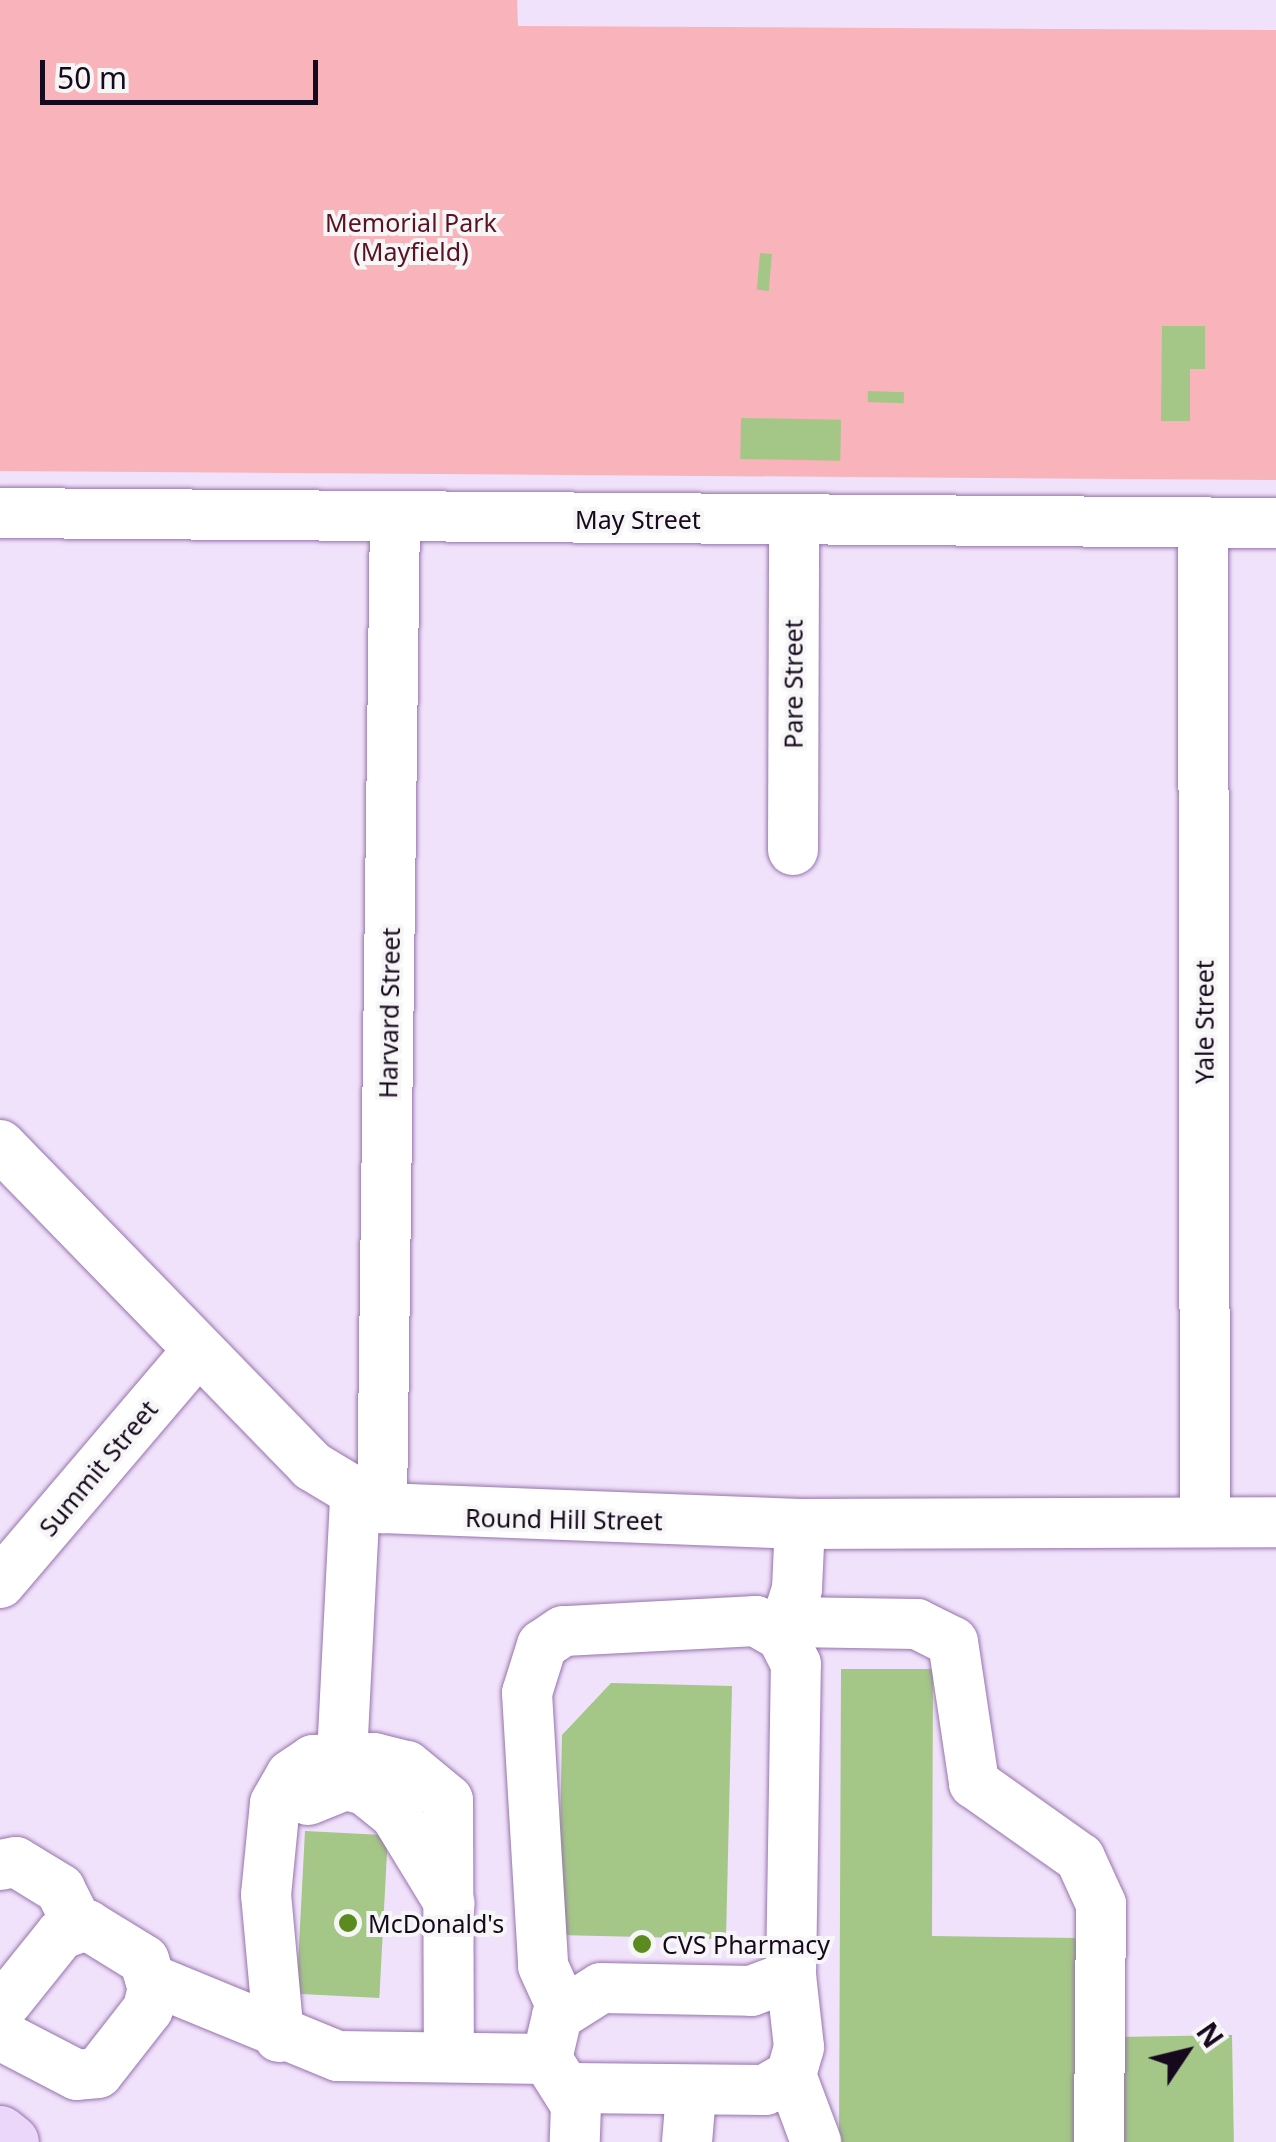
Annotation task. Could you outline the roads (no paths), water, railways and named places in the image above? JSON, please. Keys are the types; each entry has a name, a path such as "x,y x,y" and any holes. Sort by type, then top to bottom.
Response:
{"main road":[{"path":"0,2132 11,2142"}],"street":[{"name":"May Street","path":"0,513 1276,522"},
{"name":"Harvard Street","path":"354,1773 369,1503 395,518"},
{"name":"Pare Street","path":"793,850 794,519"},
{"name":"Yale Street","path":"1202,522 1205,1522"},
{"path":"0,1145 196,1352 369,1503"},
{"name":"Summit Street","path":"0,1583 196,1352"},
{"name":"Round Hill Street","path":"369,1503 800,1524 1276,1522"},
{"path":"800,1524 786,1629 796,1664 794,1956 799,2047 791,2075 816,2142"},
{"path":"575,2142 558,2074 528,1693 542,1645 564,1630 756,1622 786,1629 917,1624 954,1642 974,1782 1080,1858 1100,1904 1099,2142"},
{"path":"279,2037 271,1972 275,1803 291,1774 354,1773 408,1766 448,1800 452,1908 449,2056"},
{"path":"354,1773 428,1859 452,1908"},
{"path":"0,1865 16,1862 60,1889 79,1927 144,1960 150,1980 148,2009 98,2073 78,2075 0,2035"},
{"path":"0,2010 61,1934 79,1927"},
{"path":"553,1988 751,1991 794,1956"},
{"path":"150,1980 279,2037 338,2056 449,2056 558,2074 689,2118 765,2090 791,2075"}],"place":[{"name":"McDonald's","path":"348,1923"},
{"name":"CVS Pharmacy","path":"642,1944"}],"park label":[{"name":"Memorial Park (Mayfield)","path":"411,238"}]}
